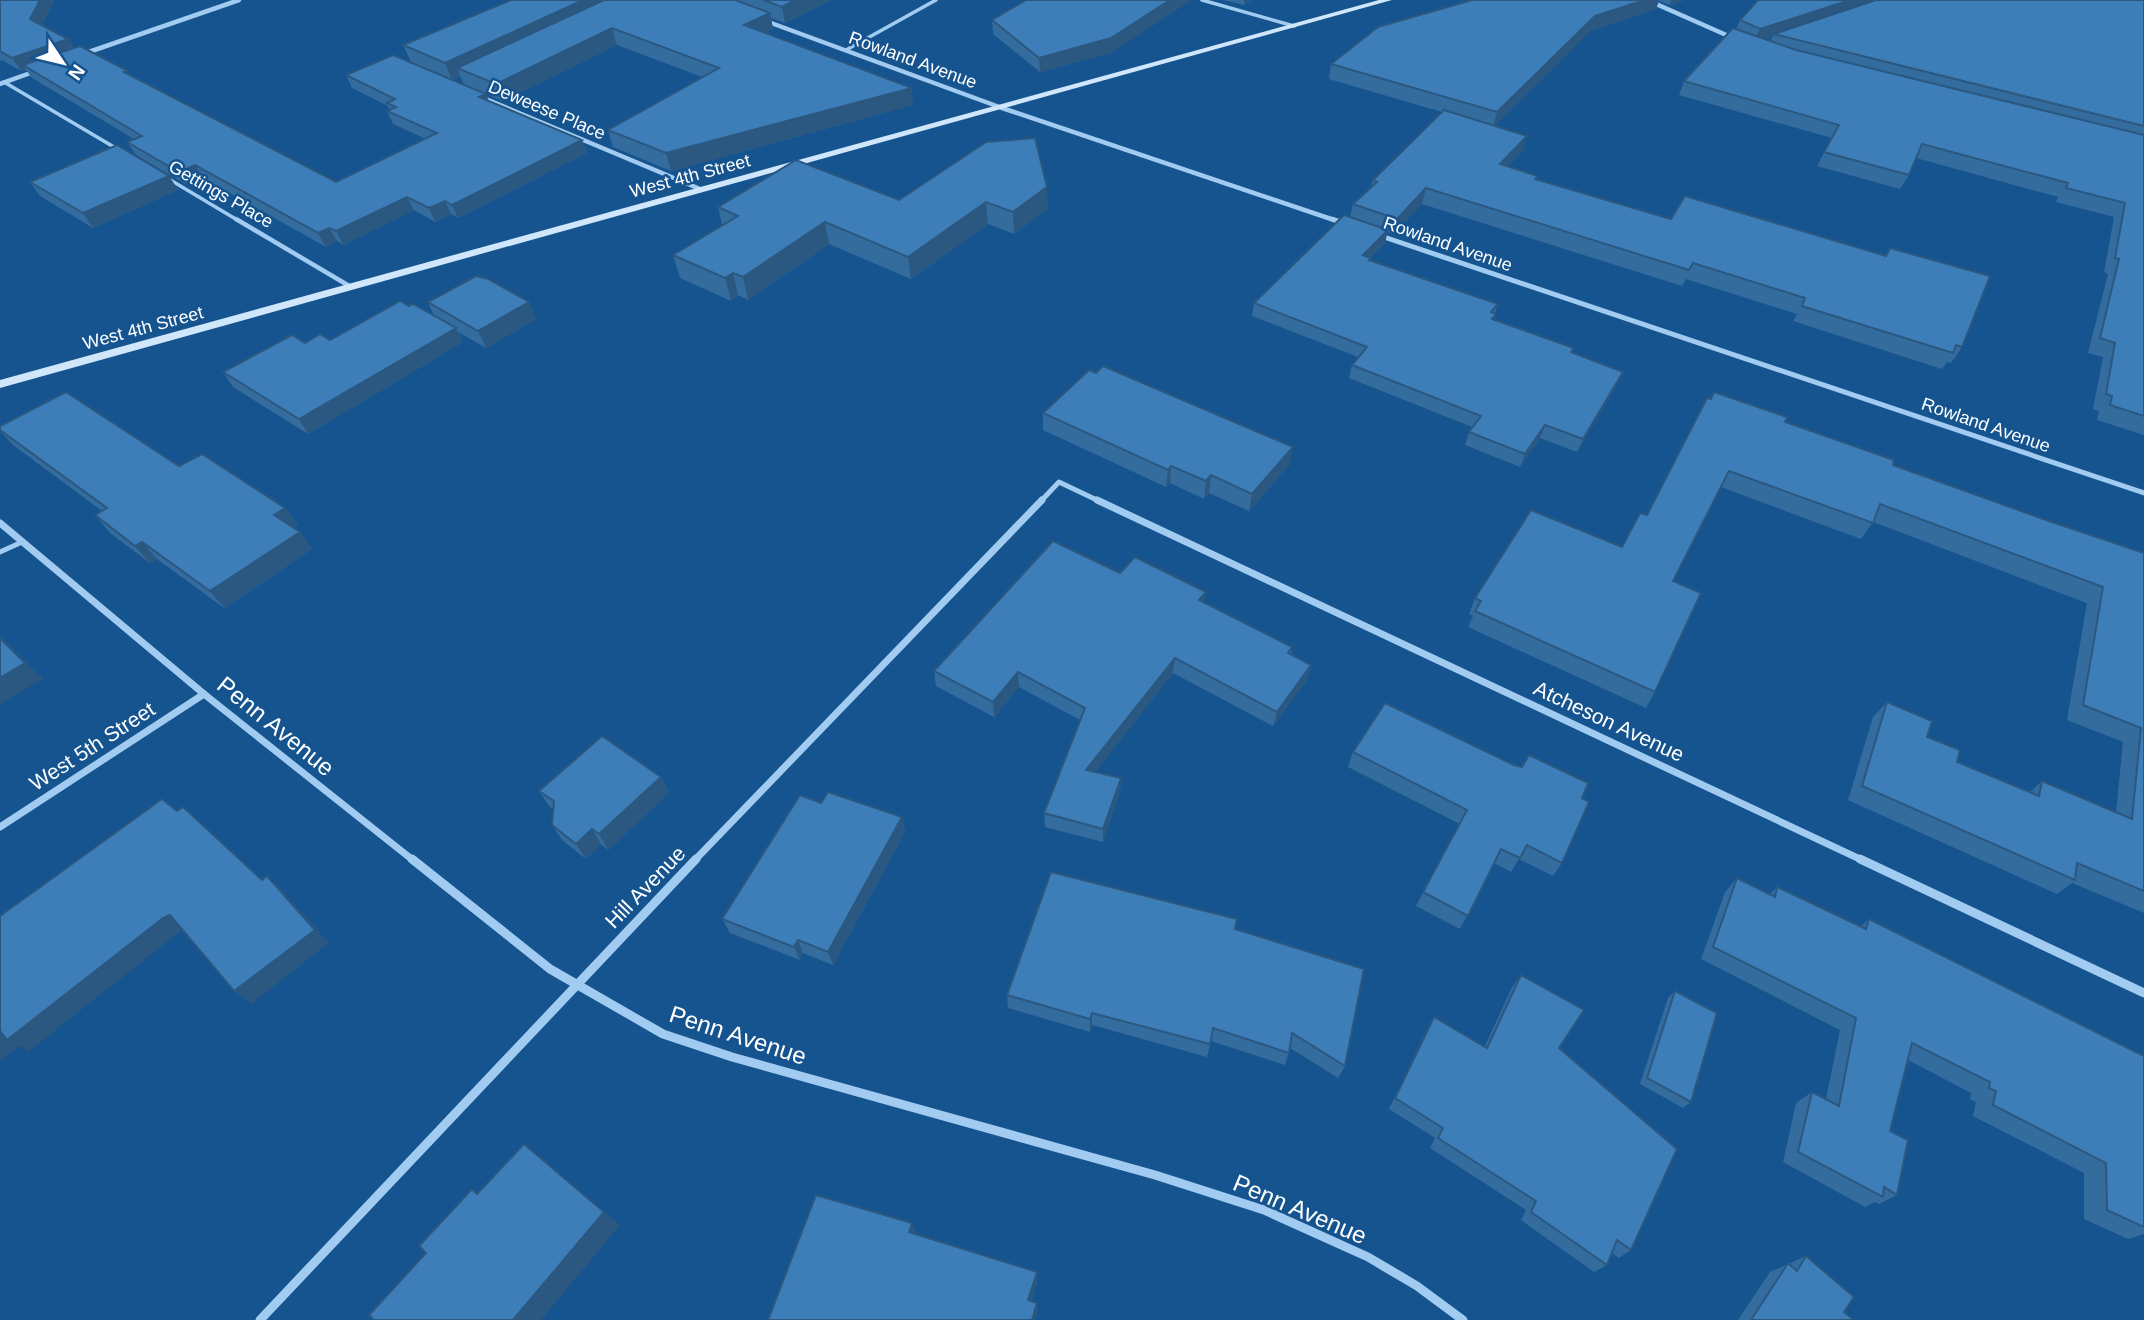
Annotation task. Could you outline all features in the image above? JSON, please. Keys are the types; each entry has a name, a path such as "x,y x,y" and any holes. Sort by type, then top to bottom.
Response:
{"main road":[{"name":"West 4th Street","path":"0,384 1388,0"}],"street":[{"path":"82,55 239,0"},
{"path":"1647,0 1741,41"},
{"name":"Rowland Avenue","path":"757,18 1002,108 1357,227"},
{"path":"2,83 43,68"},
{"name":"Deweese Place","path":"477,95 700,189"},
{"name":"Rowland Avenue","path":"1370,232 2144,493"},
{"name":"Hill Avenue","path":"261,1320 576,984 1059,482"},
{"name":"Atcheson Avenue","path":"1059,482 2144,993"},
{"name":"Penn Avenue","path":"0,523 204,694 550,969 663,1034 732,1057 1164,1177 1265,1209 1359,1253 1440,1301 1463,1320"},
{"name":"West 5th Street","path":"0,827 204,694"}],"lane":[{"path":"846,50 936,0"},
{"path":"1202,0 1294,26"},
{"path":"2,83 124,153"},
{"name":"Gettings Place","path":"160,174 352,287"},
{"path":"0,552 22,542"}],"building":[{"path":"0,0 40,0 30,19 68,39 12,58 0,51"},
{"path":"511,0 583,0 445,63 403,45"},
{"path":"604,0 735,0 770,13 744,25 912,88 666,153 608,130 719,68 612,28 496,84 457,68"},
{"path":"763,0 795,0 782,7"},
{"path":"1026,0 1170,0 1111,38 1039,58 992,20"},
{"path":"1472,0 1645,0 1595,16 1497,112 1331,64 1378,27"},
{"path":"1758,0 1850,0 1760,29 1740,20"},
{"path":"1876,0 2144,0 2144,126 1774,34"},
{"path":"1733,28 1796,50 2144,135 2144,416 2110,405 2112,396 2106,394 2115,343 2100,338 2119,259 2115,258 2125,203 2066,188 2068,183 1922,144 1909,175 1824,152 1839,125 1684,81"},
{"path":"80,46 128,71 124,72 336,182 437,133 387,111 396,107 387,103 395,99 346,75 393,55 486,94 479,97 582,140 452,205 445,201 429,208 407,197 336,231 329,228 318,233 195,165 179,172 127,142 142,136 23,65"},
{"path":"1444,110 1527,136 1500,164 1538,176 1535,179 1671,219 1685,196 1886,256 1890,248 1990,276 1962,347 1956,345 1953,353 1802,306 1805,298 1693,263 1689,270 1426,188 1397,219 1353,204 1377,182 1373,180"},
{"path":"1035,138 1047,187 1013,212 986,202 908,257 825,222 743,277 733,273 725,278 673,255 738,216 718,207 796,160 899,200 986,142"},
{"path":"117,145 169,176 83,213 30,182"},
{"path":"1344,215 1388,230 1363,255 1371,258 1369,260 1498,304 1491,312 1496,314 1492,319 1574,348 1571,352 1623,372 1583,439 1545,425 1525,454 1469,432 1481,416 1352,365 1367,347 1254,303"},
{"path":"476,276 488,279 529,302 478,331 428,302"},
{"path":"400,301 409,306 413,304 456,328 299,419 223,372 292,335 305,343 320,334 330,340"},
{"path":"1103,366 1293,447 1252,494 1211,475 1206,481 1171,466 1168,470 1043,413 1089,370 1096,373"},
{"path":"66,392 179,466 202,454 285,508 274,515 300,532 210,591 142,542 135,546 95,515 107,508 0,430 0,426"},
{"path":"1714,392 1787,417 1785,422 1894,460 1893,465 2144,553 2144,891 2077,863 2075,880 1862,786 1887,702 1932,721 1927,737 1960,750 1957,762 2039,796 2042,781 2132,819 2141,728 2083,705 2103,587 1880,504 1873,523 1729,471 1673,581 1701,593 1655,692 1475,611 1481,601 1475,598 1531,510 1622,547 1640,513 1647,515 1707,398 1711,399"},
{"path":"1053,541 1120,573 1135,557 1206,592 1199,600 1292,647 1288,653 1311,665 1277,712 1175,658 1086,770 1121,778 1103,829 1044,813 1085,708 1018,672 993,702 934,671"},
{"path":"0,638 25,663 0,678"},
{"path":"1385,703 1514,765 1522,767 1529,755 1588,783 1582,798 1589,802 1562,863 1527,845 1520,858 1501,849 1468,916 1423,892 1467,810 1353,752"},
{"path":"602,736 661,777 599,834 592,829 576,844 552,825 554,801 539,791"},
{"path":"828,792 902,817 828,952 798,940 794,947 722,919 800,795 821,803"},
{"path":"162,799 177,811 183,807 262,880 267,876 315,930 234,991 170,915 7,1040 0,1033 0,916"},
{"path":"1051,872 1237,919 1235,929 1364,969 1345,1066 1292,1033 1289,1053 1213,1028 1210,1044 1092,1013 1090,1019 1007,995"},
{"path":"1737,878 1775,897 1777,887 1866,929 1869,919 2144,1056 2144,1227 2107,1210 2106,1163 1993,1105 1996,1091 1989,1088 1990,1082 1912,1043 1890,1131 1908,1140 1897,1195 1884,1187 1883,1197 1798,1152 1812,1092 1839,1106 1856,1018 1713,947"},
{"path":"1521,975 1584,1010 1559,1048 1677,1149 1631,1250 1617,1240 1607,1265 1531,1212 1536,1201 1438,1138 1443,1128 1395,1098 1434,1017 1487,1048"},
{"path":"1675,991 1717,1013 1691,1102 1647,1078"},
{"path":"524,1144 604,1212 513,1320 374,1320 369,1315 426,1253 419,1246 472,1189 477,1194"},
{"path":"816,1195 912,1223 909,1232 1037,1272 1028,1300 1037,1303 1032,1320 768,1320"},
{"path":"1806,1256 1854,1297 1844,1312 1854,1320 1751,1320 1788,1263 1797,1271"}]}
